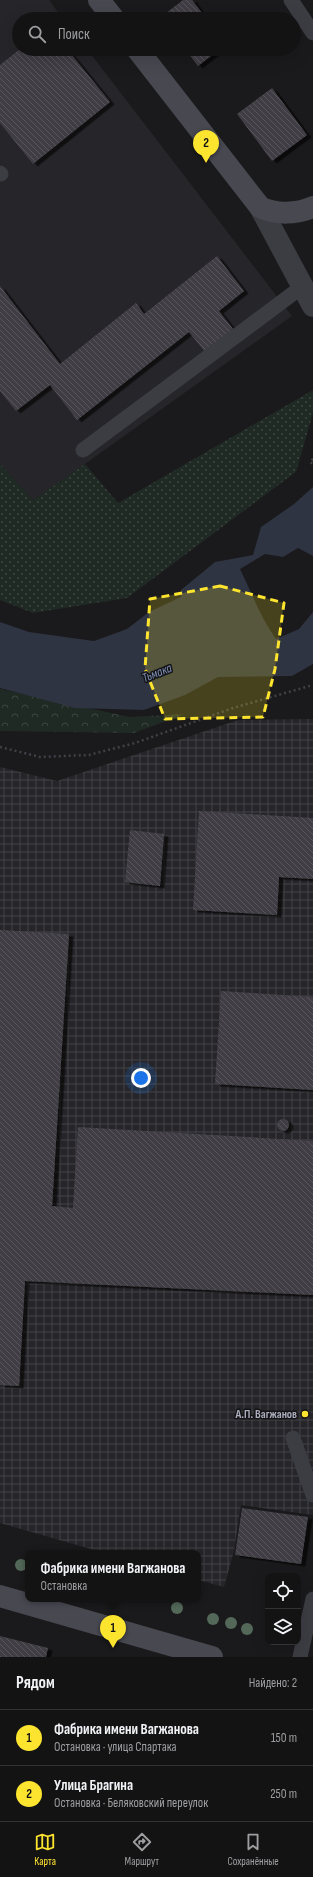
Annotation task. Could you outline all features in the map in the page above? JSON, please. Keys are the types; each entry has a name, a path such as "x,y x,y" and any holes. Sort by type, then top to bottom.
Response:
{"street":[{"path":"99,0 108,12"},
{"path":"143,56 266,209 313,306"},
{"path":"266,209 298,211 313,207"},
{"path":"0,1596 212,1657"}],"lane":[{"path":"291,0 299,12"},
{"path":"301,15 313,33"},
{"path":"83,450 303,286"},
{"path":"293,1438 313,1495"},
{"path":"300,1657 313,1600"}],"path":[{"path":"313,459 310,462 313,464"},
{"path":"0,746 40,757 90,755 135,743 234,708 313,685"}],"highlighted area":[{"path":"220,586 284,603 275,669 263,717 165,719 145,669 150,599"}],"shaded area":[{"path":"0,0 49,0 58,12 12,12 12,56 92,56 292,316 33,500 0,464"},
{"path":"313,719 313,1515 241,1505 234,1551 224,1587 201,1581 201,1550 94,1550 0,1523 0,767 57,781 238,720"}],"green space":[{"path":"313,390 313,413 296,472 127,598 33,613 0,600 0,464 33,500 85,464 118,503"},
{"path":"0,689 130,717 185,714 134,733 0,731"}],"water":[{"name":"Тьмака","path":"313,487 313,556 298,548 283,557 265,554 240,569 261,614 276,639 299,629 313,612 313,664 292,676 218,677 185,695 144,710 75,708 0,688 0,622 29,632 94,641 127,629 149,612 181,597 181,590 215,562 253,555 261,527 294,504"}],"building":[{"path":"183,0 192,0 201,12 167,12"},
{"path":"12,55 73,56 110,102 33,164 0,123 0,65"},
{"path":"190,56 211,56 198,66"},
{"path":"272,88 307,135 272,161 237,114"},
{"path":"217,256 244,291 219,311 233,329 205,352 189,332 77,420 50,385 16,411 0,391 0,286 60,364 136,303 144,314"},
{"path":"199,811 313,818 313,879 279,877 277,915 193,910"},
{"path":"130,830 164,834 160,886 125,882"},
{"path":"0,930 69,934 52,1206 73,1208 78,1127 313,1141 313,1295 25,1281 19,1386 0,1385"},
{"path":"221,991 313,997 313,1090 215,1084"},
{"path":"281,1119 285,1119 289,1125 285,1131 281,1131 277,1127 277,1123"},
{"path":"242,1508 308,1517 301,1564 235,1555"},
{"path":"0,1636 48,1648 46,1657 0,1657"}],"place":[{"name":"Улица Брагина","path":"206,163"},
{"name":"А.П. Вагжанов","path":"305,1414"},
{"name":"Фабрика имени Вагжанова","path":"113,1648"}]}
